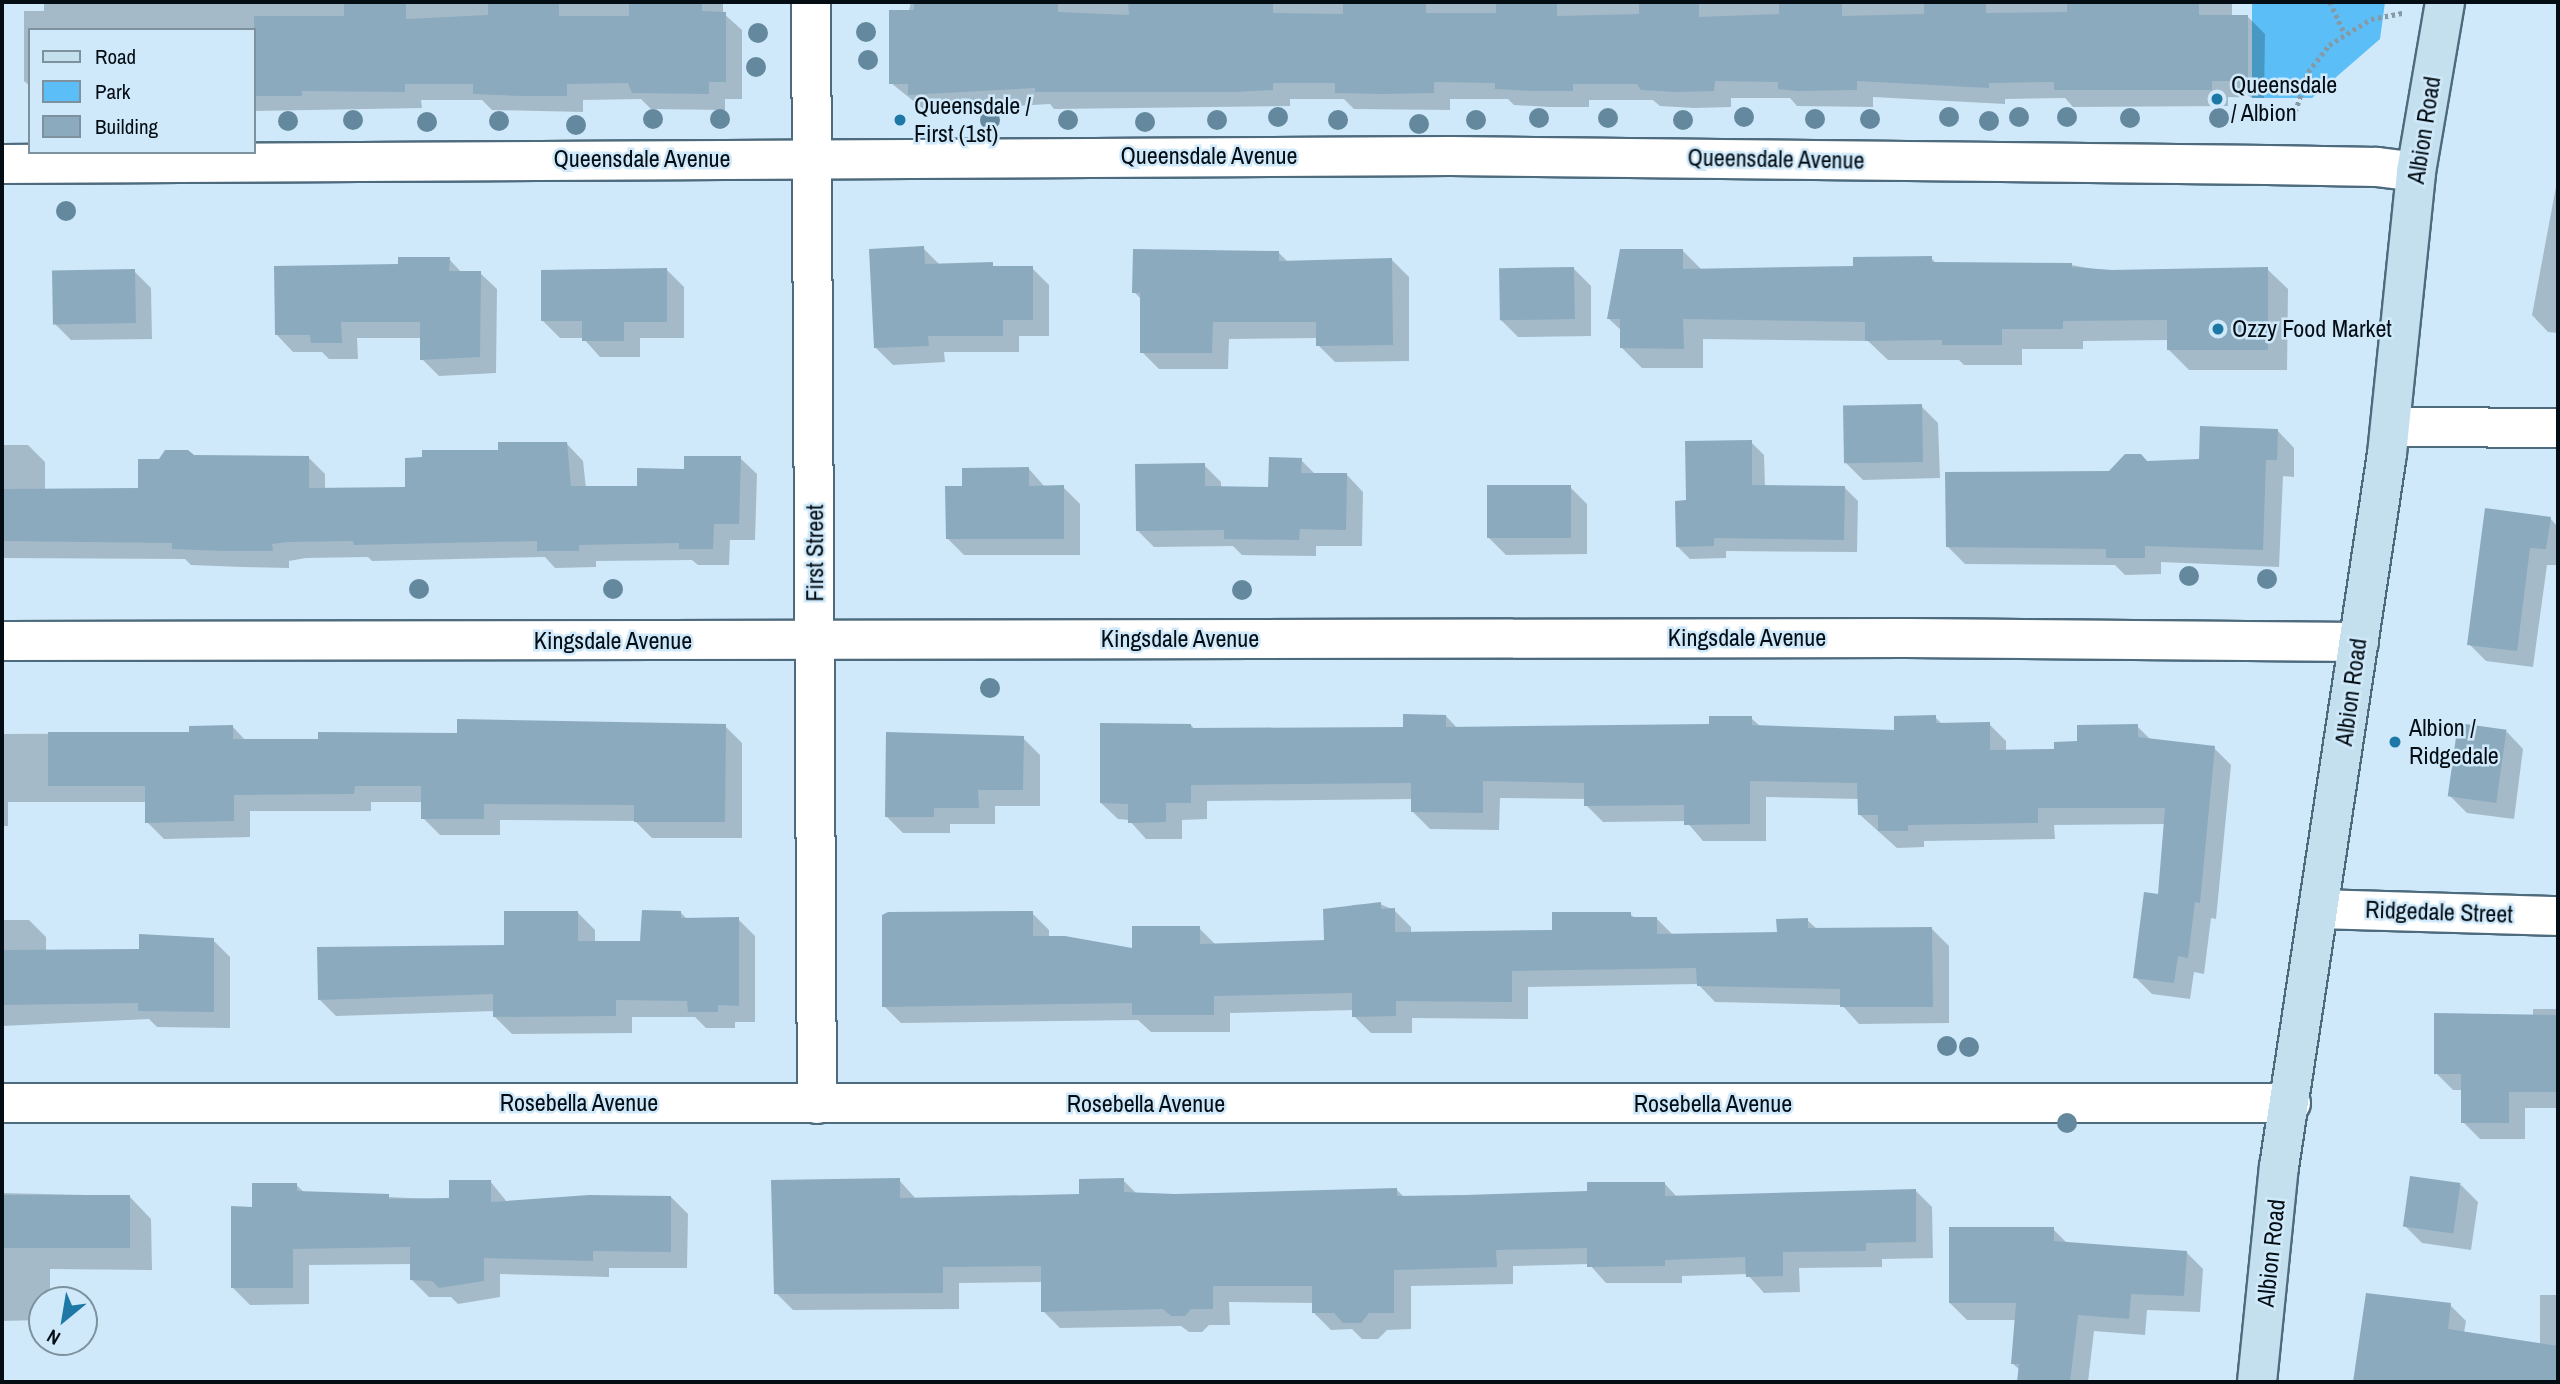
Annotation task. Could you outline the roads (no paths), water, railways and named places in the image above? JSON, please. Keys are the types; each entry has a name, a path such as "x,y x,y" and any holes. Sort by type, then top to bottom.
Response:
{"street":[{"name":"First Street","path":"811,2 817,1104"},
{"name":"Albion Road","path":"2257,1382 2279,1167 2291,1103 2391,427 2416,172 2445,2"},
{"name":"Queensdale Avenue","path":"2,164 1492,156 2267,165 2377,167 2416,172"},
{"path":"2391,427 2558,428"},
{"name":"Kingsdale Avenue","path":"2,641 1907,638 2359,642"},
{"name":"Ridgedale Street","path":"2320,909 2558,916"},
{"name":"Rosebella Avenue","path":"2,1103 2291,1103"}],"place":[{"name":"Queensdale / Albion","path":"2217,99"},
{"name":"Queensdale / First (1st)","path":"900,120"},
{"name":"Ozzy Food Market","path":"2218,329"},
{"name":"Albion / Ridgedale","path":"2395,742"}]}
